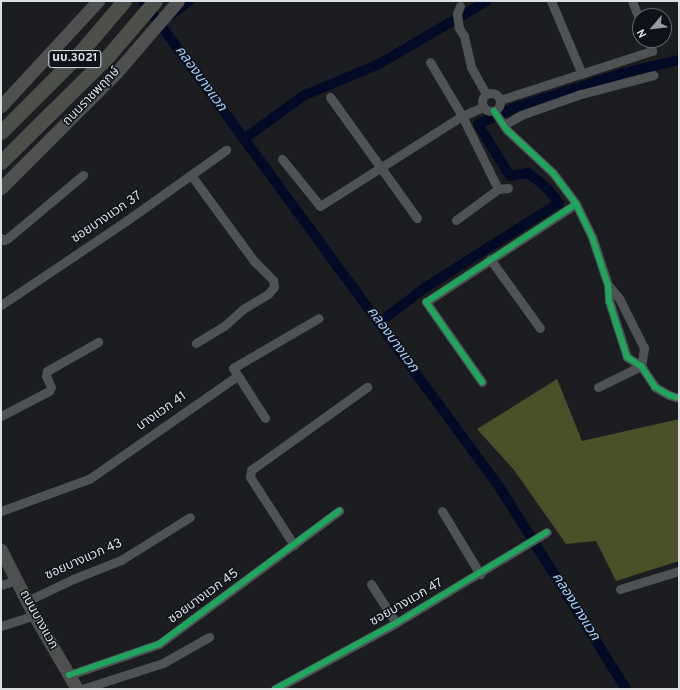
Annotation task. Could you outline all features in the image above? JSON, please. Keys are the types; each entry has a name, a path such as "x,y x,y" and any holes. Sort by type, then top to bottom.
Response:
{"main road":[{"name":"นบ.3021","path":"1,106 98,1"},
{"name":"ถนนราชพฤกษ์","path":"1,162 108,56 155,1"},
{"name":"ถนนราชพฤกษ์","path":"1,188 80,110 151,33 178,1"},
{"name":"นบ.3021","path":"1,132 28,107 78,55 121,4"},
{"name":"ถนนบางแวก","path":"1,550 34,615 77,689"}],"street":[{"path":"551,1 582,74"},
{"path":"459,4 465,28 464,36 471,67 486,94"},
{"path":"500,100 652,51 651,48"},
{"path":"430,62 462,116 498,189"},
{"path":"504,125 521,115 581,94 654,75"},
{"path":"483,107 488,111 494,111 499,107 500,100 495,94 486,94"},
{"path":"483,107 483,99 486,94"},
{"path":"330,97 418,218"},
{"path":"282,159 320,206 462,116 483,107"},
{"path":"494,111 504,125 526,149 553,173 576,204 592,237 608,285 608,301 627,357 641,366 655,387 669,395 679,398"},
{"name":"ซอยบางแวก 37","path":"1,305 126,221 226,150"},
{"path":"1,238 4,240 8,238 82,175"},
{"path":"191,175 254,260 272,280 274,287 268,294 243,309 224,326 196,343"},
{"path":"456,220 498,189 508,188"},
{"path":"482,382 426,302 576,204"},
{"path":"490,259 540,328"},
{"path":"608,285 619,298 644,348 641,366"},
{"path":"265,418 233,368 319,318"},
{"path":"619,336 635,330"},
{"path":"1,416 49,391 51,387 46,376 47,371 98,342"},
{"path":"598,386 641,366"},
{"name":"บางแวก 41","path":"1,511 89,479 237,376"},
{"path":"294,545 250,477 251,470 367,387"},
{"name":"ซอยบางแวก 45","path":"69,675 159,644 339,511"},
{"path":"442,511 480,574"},
{"name":"ซอยบางแวก 43","path":"27,601 73,579 121,560 190,517"},
{"name":"ซอยบางแวก 47","path":"275,689 396,623 480,574 547,532"},
{"path":"620,589 679,571"},
{"path":"1,585 17,580"},
{"path":"371,584 396,623"},
{"path":"1,626 34,615"},
{"path":"82,689 163,663 209,637"}],"green space":[{"path":"557,379 582,441 679,419 679,561 616,581 596,541 566,544 514,470 477,429"}],"waterway":[{"name":"คลองบางแวก","path":"143,1 500,488 626,689"},
{"path":"172,14 189,1"},
{"path":"244,139 303,96 379,64 487,1"},
{"path":"380,322 426,287 559,203 546,187 528,173 510,176 478,124 511,109 623,73 679,60"}],"cycle path":[{"path":"494,111 507,130 553,173 576,204 592,237 608,285 609,301 627,357 641,366 655,387 669,395 679,398"},
{"path":"482,382 426,302 576,204"},
{"path":"69,675 159,644 339,511"},
{"path":"275,689 396,623 547,532"}]}
